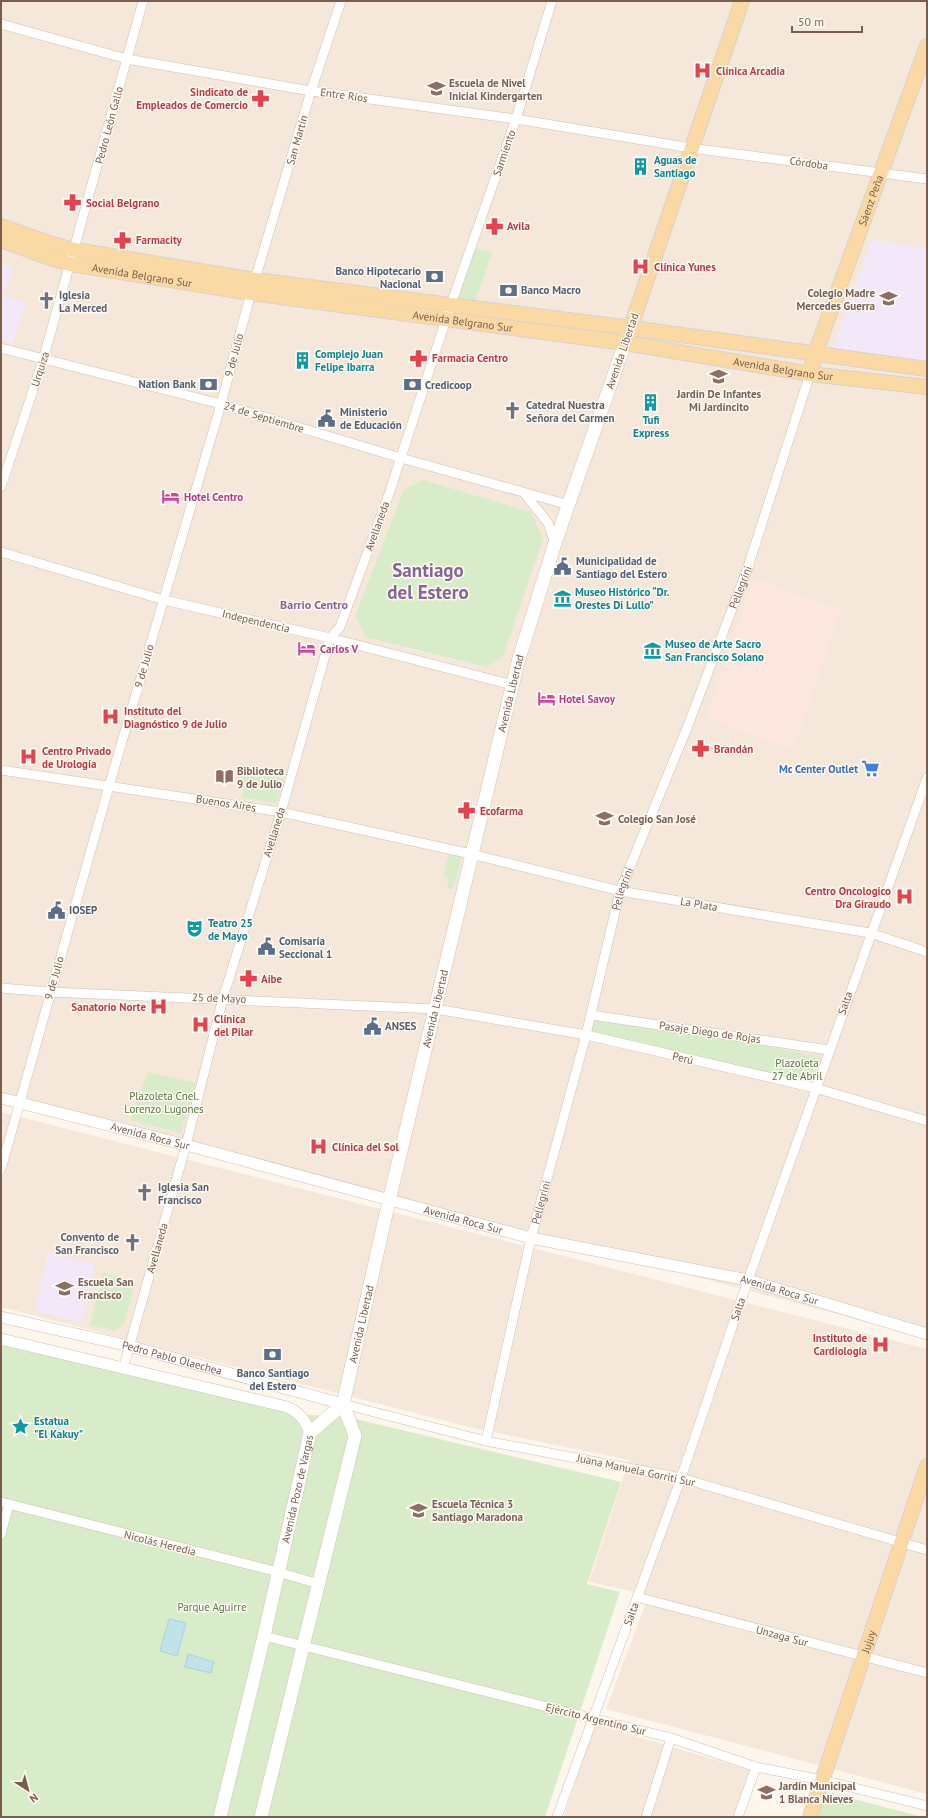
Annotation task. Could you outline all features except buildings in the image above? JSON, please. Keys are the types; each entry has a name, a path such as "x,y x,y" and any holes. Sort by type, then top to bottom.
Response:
{"main road":[{"name":"Avenida Libertad","path":"343,1404 389,1201 518,662 555,543 631,328 742,1"},
{"name":"Sáenz Peña","path":"815,354 927,46"},
{"name":"Avenida Belgrano Sur","path":"1,226 52,244 75,250 256,280 451,304 927,369"},
{"name":"Avenida Belgrano Sur","path":"1,240 71,264 251,293 625,343 810,374 927,388"},
{"name":"Pellegrini","path":"810,374 815,354"},
{"name":"Avenida Pozo de Vargas","path":"220,1817 264,1636 310,1433 343,1404"},
{"path":"261,1817 355,1436 343,1404"},
{"name":"Jujuy","path":"810,1817 927,1466"}],"street":[{"name":"Pedro León Gallo","path":"75,250 143,1"},
{"name":"San Martín","path":"256,280 311,91 341,1"},
{"name":"Sarmiento","path":"451,304 516,119 552,1"},
{"name":"Entre Ríos","path":"1,24 127,60 311,91 516,119 691,148"},
{"name":"Córdoba","path":"691,148 927,179"},
{"name":"Urquiza","path":"1,487 43,360 75,250"},
{"name":"9 de Julio","path":"1,1169 109,786 256,280"},
{"name":"Avellaneda","path":"123,1369 186,1144 223,998 281,812 330,638 340,627 400,458 451,304"},
{"name":"24 de Septiembre","path":"1,348 43,360 221,404 400,458 569,505"},
{"name":"Pellegrini","path":"486,1440 531,1238 586,1035 620,891 687,728 748,567 810,374"},
{"path":"525,494 548,523 555,543"},
{"name":"Independencia","path":"1,552 164,600 330,638 513,685"},
{"name":"Buenos Aires","path":"1,770 281,812 471,854"},
{"name":"Salta","path":"558,1817 592,1718 681,1478 815,1088 927,778"},
{"name":"La Plata","path":"471,854 620,891 870,933 927,952"},
{"name":"25 de Mayo","path":"1,988 50,992 223,998 436,1009"},
{"name":"Perú","path":"436,1009 586,1035 815,1088 927,1121"},
{"name":"Pasaje Diego de Rojas","path":"591,1015 829,1050"},
{"name":"Avenida Roca Sur","path":"1,1098 186,1144 389,1201 531,1238 748,1280 927,1334"},
{"name":"Pedro Pablo Olaechea","path":"1,1317 129,1346 343,1404"},
{"name":"Pedro Pablo Olaechea","path":"1,1339 286,1407 301,1416 310,1433"},
{"name":"Juana Manuela Gorriti Sur","path":"343,1404 486,1440 681,1478 927,1550"},
{"path":"1,1534 5,1503"},
{"name":"Nicolás Heredia","path":"5,1503 278,1572 319,1584"},
{"name":"Unzaga Sur","path":"637,1597 927,1673"},
{"name":"Ejército Argentino Sur","path":"264,1636 671,1738 756,1767 822,1780 927,1806"},
{"path":"646,1817 671,1738"},
{"path":"738,1817 756,1767"}],"shaded area":[{"path":"1,1 927,1 927,1338 1,1093"},
{"name":"Colegio Madre Mercedes Guerra","path":"872,239 927,249 927,363 832,350"},
{"path":"1,264 13,268 3,295 26,302 13,343 1,340"},
{"path":"753,578 840,610 793,749 707,718"},
{"path":"1,1112 927,1349 927,1794 606,1709 649,1595 589,1582 629,1460 473,1428 1,1307"},
{"name":"Escuela San Francisco","path":"48,1253 95,1264 82,1322 35,1311"},
{"path":"594,1724 750,1770 733,1817 564,1817"}],"green space":[{"path":"471,248 492,252 475,302 454,299"},
{"path":"423,480 531,512 543,539 503,656 487,667 366,637 355,616 404,489"},
{"path":"243,768 284,779 276,804 242,797 244,787 239,785"},
{"path":"449,854 462,857 453,889 447,888 449,878 443,876"},
{"name":"Plazoleta 27 de Abril","path":"595,1012 821,1057 808,1089 588,1032"},
{"name":"Plazoleta Cnel. Lorenzo Lugones","path":"148,1072 196,1083 181,1133 130,1120"},
{"path":"103,1273 135,1281 124,1325 114,1331 90,1325"},
{"name":"Parque Aguirre","path":"1,1345 308,1415 347,1417 621,1482 587,1584 620,1592 545,1817 1,1817"},
{"path":"823,1791 923,1817 815,1817"}],"water":[{"path":"169,1619 186,1623 177,1656 160,1651"},
{"path":"188,1654 214,1662 211,1673 185,1667"}],"place":[{"name":"Clínica Arcadia","path":"703,71"},
{"name":"Escuela de Nivel Inicial Kindergarten","path":"436,89"},
{"name":"Sindicato de Empleados de Comercio","path":"261,98"},
{"name":"Aguas de Santiago","path":"641,166"},
{"name":"Social Belgrano","path":"73,203"},
{"name":"Avila","path":"494,226"},
{"name":"Farmacity","path":"123,240"},
{"name":"Clínica Yunes","path":"641,267"},
{"name":"Banco Hipotecario Nacional","path":"434,277"},
{"name":"Banco Macro","path":"508,290"},
{"name":"Colegio Madre Mercedes Guerra","path":"888,299"},
{"name":"Iglesia La Merced","path":"46,301"},
{"name":"Farmacia Centro","path":"419,358"},
{"name":"Complejo Juan Felipe Ibarra","path":"302,360"},
{"name":"Jardín De Infantes Mi Jardíncito","path":"719,376"},
{"name":"Nation Bank","path":"209,384"},
{"name":"Credicoop","path":"412,385"},
{"name":"Tufi Express","path":"651,402"},
{"name":"Catedral Nuestra Señora del Carmen","path":"513,411"},
{"name":"Ministerio de Educación","path":"327,418"},
{"name":"Hotel Centro","path":"171,497"},
{"name":"Municipalidad de Santiago del Estero","path":"563,567"},
{"name":"Museo Histórico “Dr. Orestes Di Lullo”","path":"562,598"},
{"name":"Carlos V","path":"307,649"},
{"name":"Museo de Arte Sacro San Francisco Solano","path":"652,650"},
{"name":"Hotel Savoy","path":"546,699"},
{"name":"Instituto del Diagnóstico 9 de Julio","path":"111,717"},
{"name":"Brandán","path":"701,749"},
{"name":"Centro Privado de Urología","path":"29,757"},
{"name":"Mc Center Outlet","path":"871,769"},
{"name":"Biblioteca 9 de Julio","path":"224,777"},
{"name":"Ecofarma","path":"467,811"},
{"name":"Colegio San José","path":"605,819"},
{"name":"Centro Oncologico Dra Giraudo","path":"904,897"},
{"name":"IOSEP","path":"56,910"},
{"name":"Teatro 25 de Mayo","path":"195,929"},
{"name":"Comisaría Seccional 1","path":"266,947"},
{"name":"Aibe","path":"248,979"},
{"name":"Sanatorio Norte","path":"159,1007"},
{"name":"Clínica del Pilar","path":"201,1025"},
{"name":"ANSES","path":"372,1026"},
{"name":"Clínica del Sol","path":"319,1147"},
{"name":"Iglesia San Francisco","path":"145,1193"},
{"name":"Convento de San Francisco","path":"132,1243"},
{"name":"Escuela San Francisco","path":"65,1288"},
{"name":"Instituto de Cardiología","path":"880,1344"},
{"name":"Banco Santiago del Estero","path":"273,1355"},
{"name":"Estatua \"El Kakuy\"","path":"21,1427"},
{"name":"Escuela Técnica 3 Santiago Maradona","path":"419,1510"},
{"name":"Jardín Municipal 1 Blanca Nieves","path":"766,1792"}],"district":[{"name":"Santiago del Estero","path":"428,581"},
{"name":"Barrio Centro","path":"314,604"}]}
